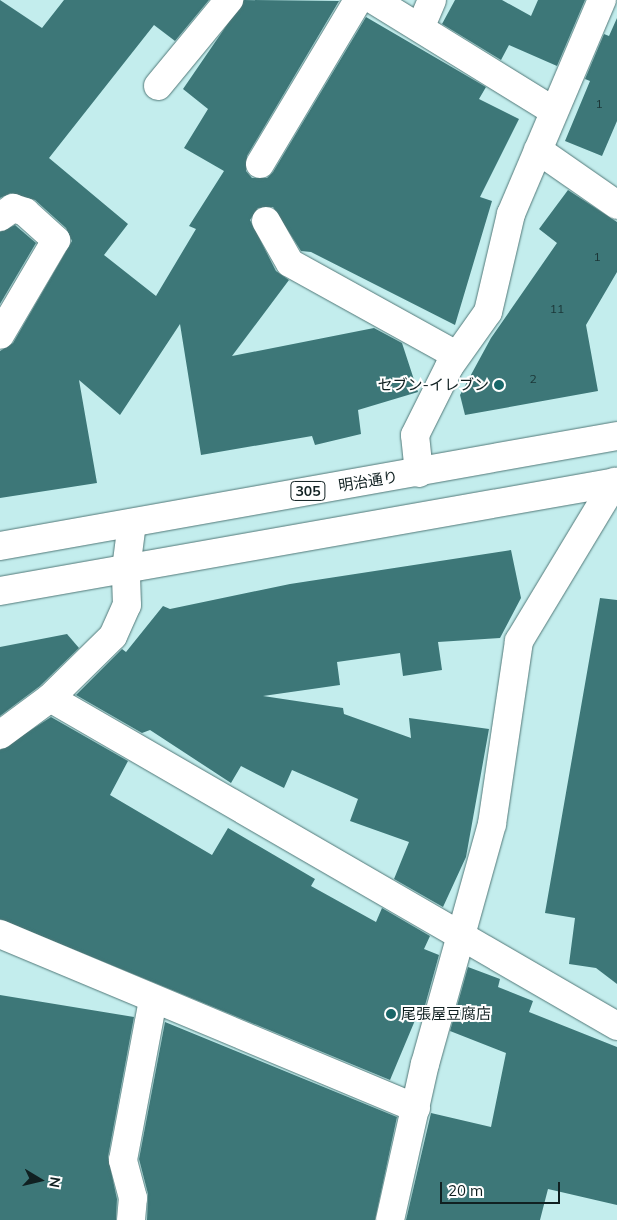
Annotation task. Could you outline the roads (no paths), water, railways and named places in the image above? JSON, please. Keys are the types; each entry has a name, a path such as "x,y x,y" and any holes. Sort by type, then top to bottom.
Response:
{"street":[{"path":"158,86 229,0"},
{"path":"260,164 358,0"},
{"path":"374,0 420,26 554,112"},
{"path":"420,26 432,0"},
{"path":"419,473 415,434 456,355 488,312 511,214 602,0"},
{"path":"538,150 617,205"},
{"path":"0,217 12,208 25,212 56,240 0,335"},
{"path":"266,221 290,263 456,355"},
{"name":"明治通り","path":"0,546 419,473 617,436"},
{"path":"0,591 616,482"},
{"path":"390,1220 416,1108 492,824 519,641 616,482"},
{"path":"0,735 50,698 113,636 128,605 126,569 132,523"},
{"path":"50,698 461,938 617,1026"},
{"path":"0,934 153,1000 416,1108"},
{"path":"131,1220 133,1198 123,1160 153,1000"}],"place":[{"name":"セブン-イレブン","path":"499,385"},
{"name":"尾張屋豆腐店","path":"391,1014"}]}
